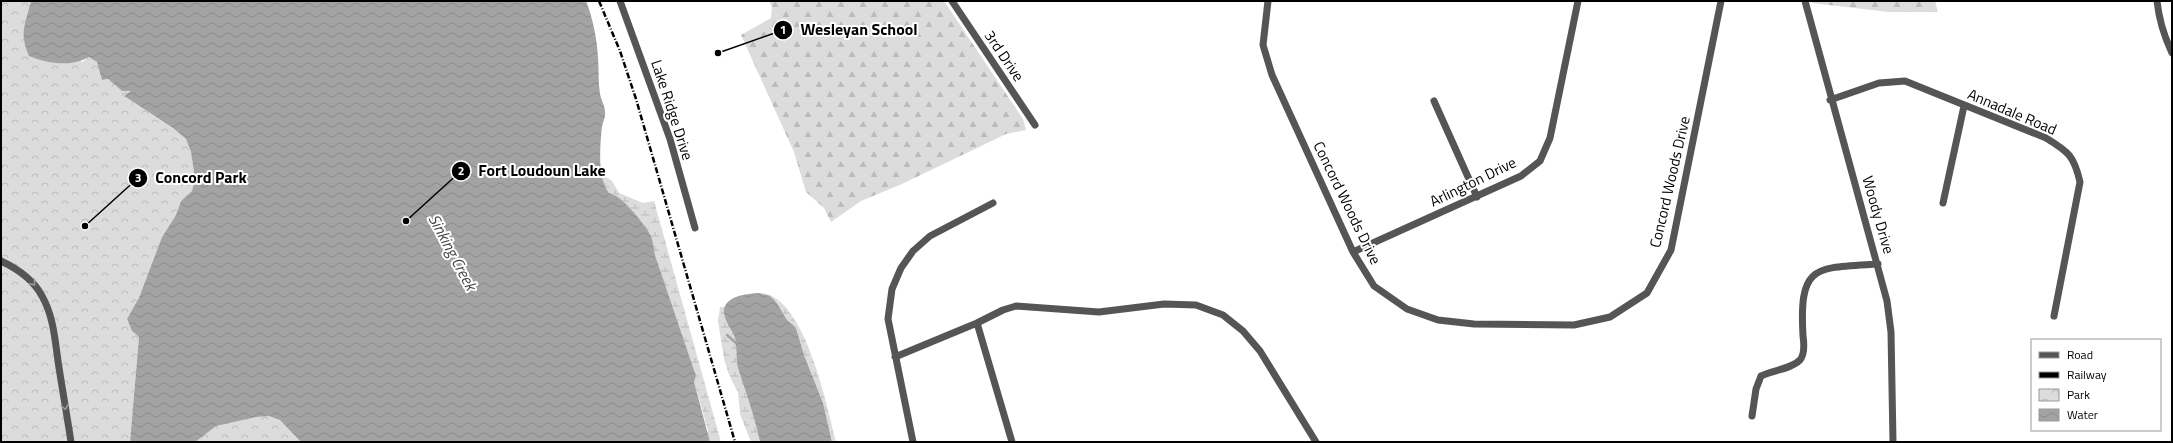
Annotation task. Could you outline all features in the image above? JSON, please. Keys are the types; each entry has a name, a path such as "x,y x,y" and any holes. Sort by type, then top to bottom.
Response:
{"street":[{"name":"Lake Ridge Drive","path":"620,1 670,140 695,228"},
{"name":"3rd Drive","path":"952,1 1035,125"},
{"name":"Concord Woods Drive","path":"1268,1 1263,45 1272,75 1353,252 1374,286 1407,309 1438,320 1474,324 1574,325 1610,317 1647,293 1671,250 1722,1"},
{"name":"Arlington Drive","path":"1353,252 1521,176 1540,161 1550,138 1578,1"},
{"name":"Woody Drive","path":"1805,1 1830,100 1878,264 1891,332 1893,442"},
{"path":"2157,1 2158,17 2172,53"},
{"name":"Annadale Road","path":"1830,100 1879,84 1905,81 2046,138 2064,149 2075,163 2080,182 2079,199 2054,316"},
{"path":"1434,101 1477,197"},
{"path":"1943,203 1964,106"},
{"path":"913,442 888,319 892,289 901,268 913,251 930,236 993,203"},
{"path":"1,261 22,273 32,282 42,295 47,307 53,328 71,442"},
{"path":"1752,416 1756,389 1761,376 1773,370 1794,365 1802,358 1804,346 1802,308 1805,288 1814,274 1833,267 1878,264"},
{"path":"895,357 977,323 1003,310 1016,306 1099,312 1164,304 1196,305 1223,315 1243,331 1260,351 1316,442"},
{"path":"977,323 1012,442"}],"green space":[{"path":"1,1 31,1 24,27 82,62 89,57 98,62 102,80 108,79 122,91 131,91 125,97 173,128 186,139 191,152 195,179 192,191 181,201 176,215 162,237 140,298 127,319 132,331 139,337 130,442 1,442"},
{"path":"769,1 944,1 1023,119 1026,130 1006,134 902,184 861,201 831,222 824,208 806,192 794,152 741,35 771,18 772,7"},
{"path":"1812,1 1935,1 1938,12 1889,12 1812,3"},
{"path":"602,174 612,181 619,193 643,203 654,201 721,442 710,442 707,435 708,430 694,382 696,376 655,255 651,237 614,194 609,193 604,187"},
{"path":"758,293 774,297 788,311 801,330 819,379 836,442 832,442 823,403 804,355 796,328 787,320 777,302"},
{"path":"720,307 725,307 724,315 735,338 738,367 755,416 760,442 751,442 740,414 738,392 729,375 724,359 718,321"},
{"path":"272,413 309,442 188,442 203,427"}],"water":[{"name":"Sinking Creek","path":"31,1 586,1 596,36 599,90 605,114 602,126 600,161 605,187 609,193 620,199 639,218 651,236 655,255 696,376 694,382 710,442 301,442 280,420 269,416 256,417 216,426 195,442 130,442 139,337 132,331 127,319 139,298 162,237 176,215 181,201 192,191 195,179 191,152 186,139 173,128 124,96 131,91 122,91 108,79 102,80 97,62 89,57 75,62 60,63 44,61 29,56 24,41 24,29"},
{"path":"758,293 770,296 777,303 787,320 796,328 804,355 823,403 832,442 760,442 753,414 738,368 735,338 724,314 725,306 731,299"}],"waterway":[{"path":"727,335 736,343"}],"railway":[{"path":"599,1 620,51 636,99 735,442"}],"place":[{"name":"Wesleyan School","path":"718,53"},
{"name":"Fort Loudoun Lake","path":"406,221"},
{"name":"Concord Park","path":"85,226"}]}
